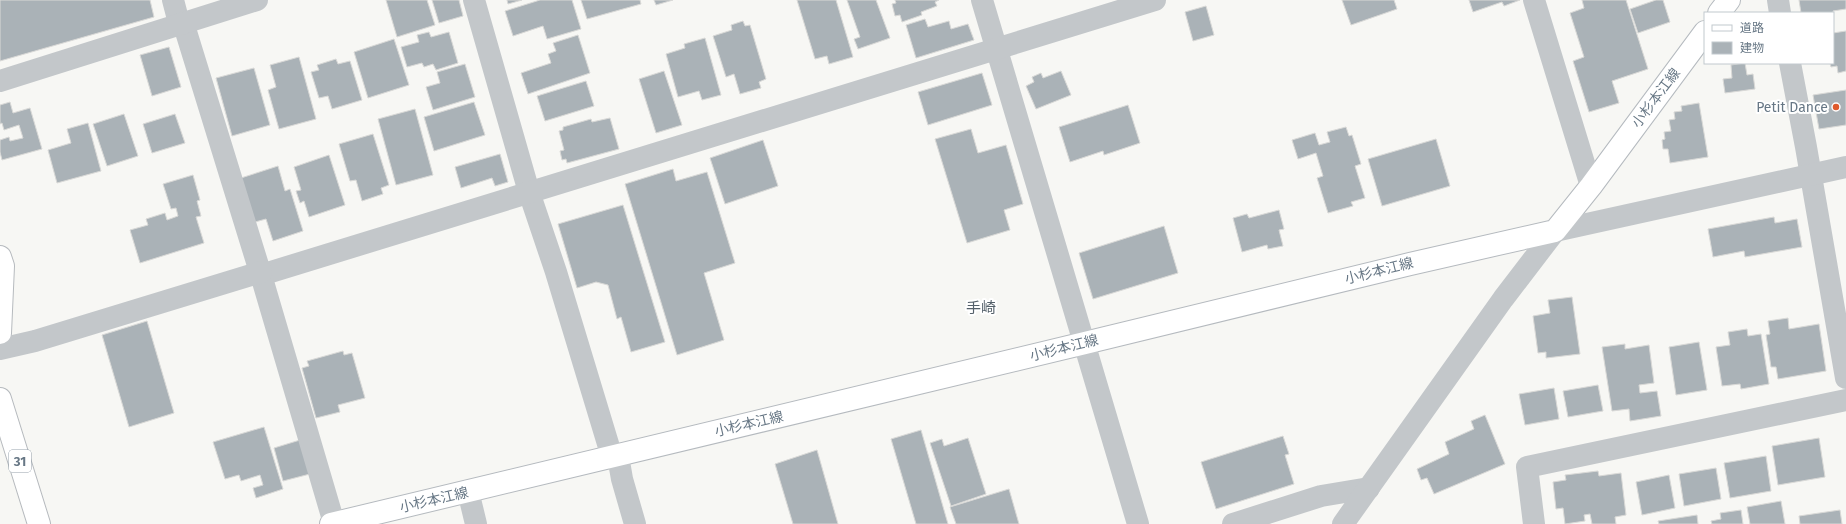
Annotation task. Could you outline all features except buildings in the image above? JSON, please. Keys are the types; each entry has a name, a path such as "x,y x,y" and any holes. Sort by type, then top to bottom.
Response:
{"main road":[{"path":"1720,12 1729,0"},
{"name":"小杉本江線","path":"337,523 1085,344 1410,264 1555,231 1591,186 1704,33"},
{"path":"0,257 3,266 0,333"},
{"name":"31","path":"0,399 39,524"}],"street":[{"path":"173,0 261,274 337,523"},
{"path":"0,81 256,0"},
{"path":"474,0 529,192 615,456 635,524"},
{"path":"982,0 1138,524"},
{"path":"0,349 35,341 261,274 1155,0"},
{"path":"1534,0 1591,186"},
{"path":"1778,0 1780,12"},
{"path":"1790,64 1846,378"},
{"path":"1343,524 1503,299 1555,231 1811,176 1846,167"},
{"path":"1534,524 1527,467 1846,400"},
{"path":"1233,524 1321,496 1369,488"},
{"path":"468,491 476,524"}],"place":[{"name":"Petit Dance","path":"1836,107"}],"district":[{"name":"手崎","path":"981,308"}]}
